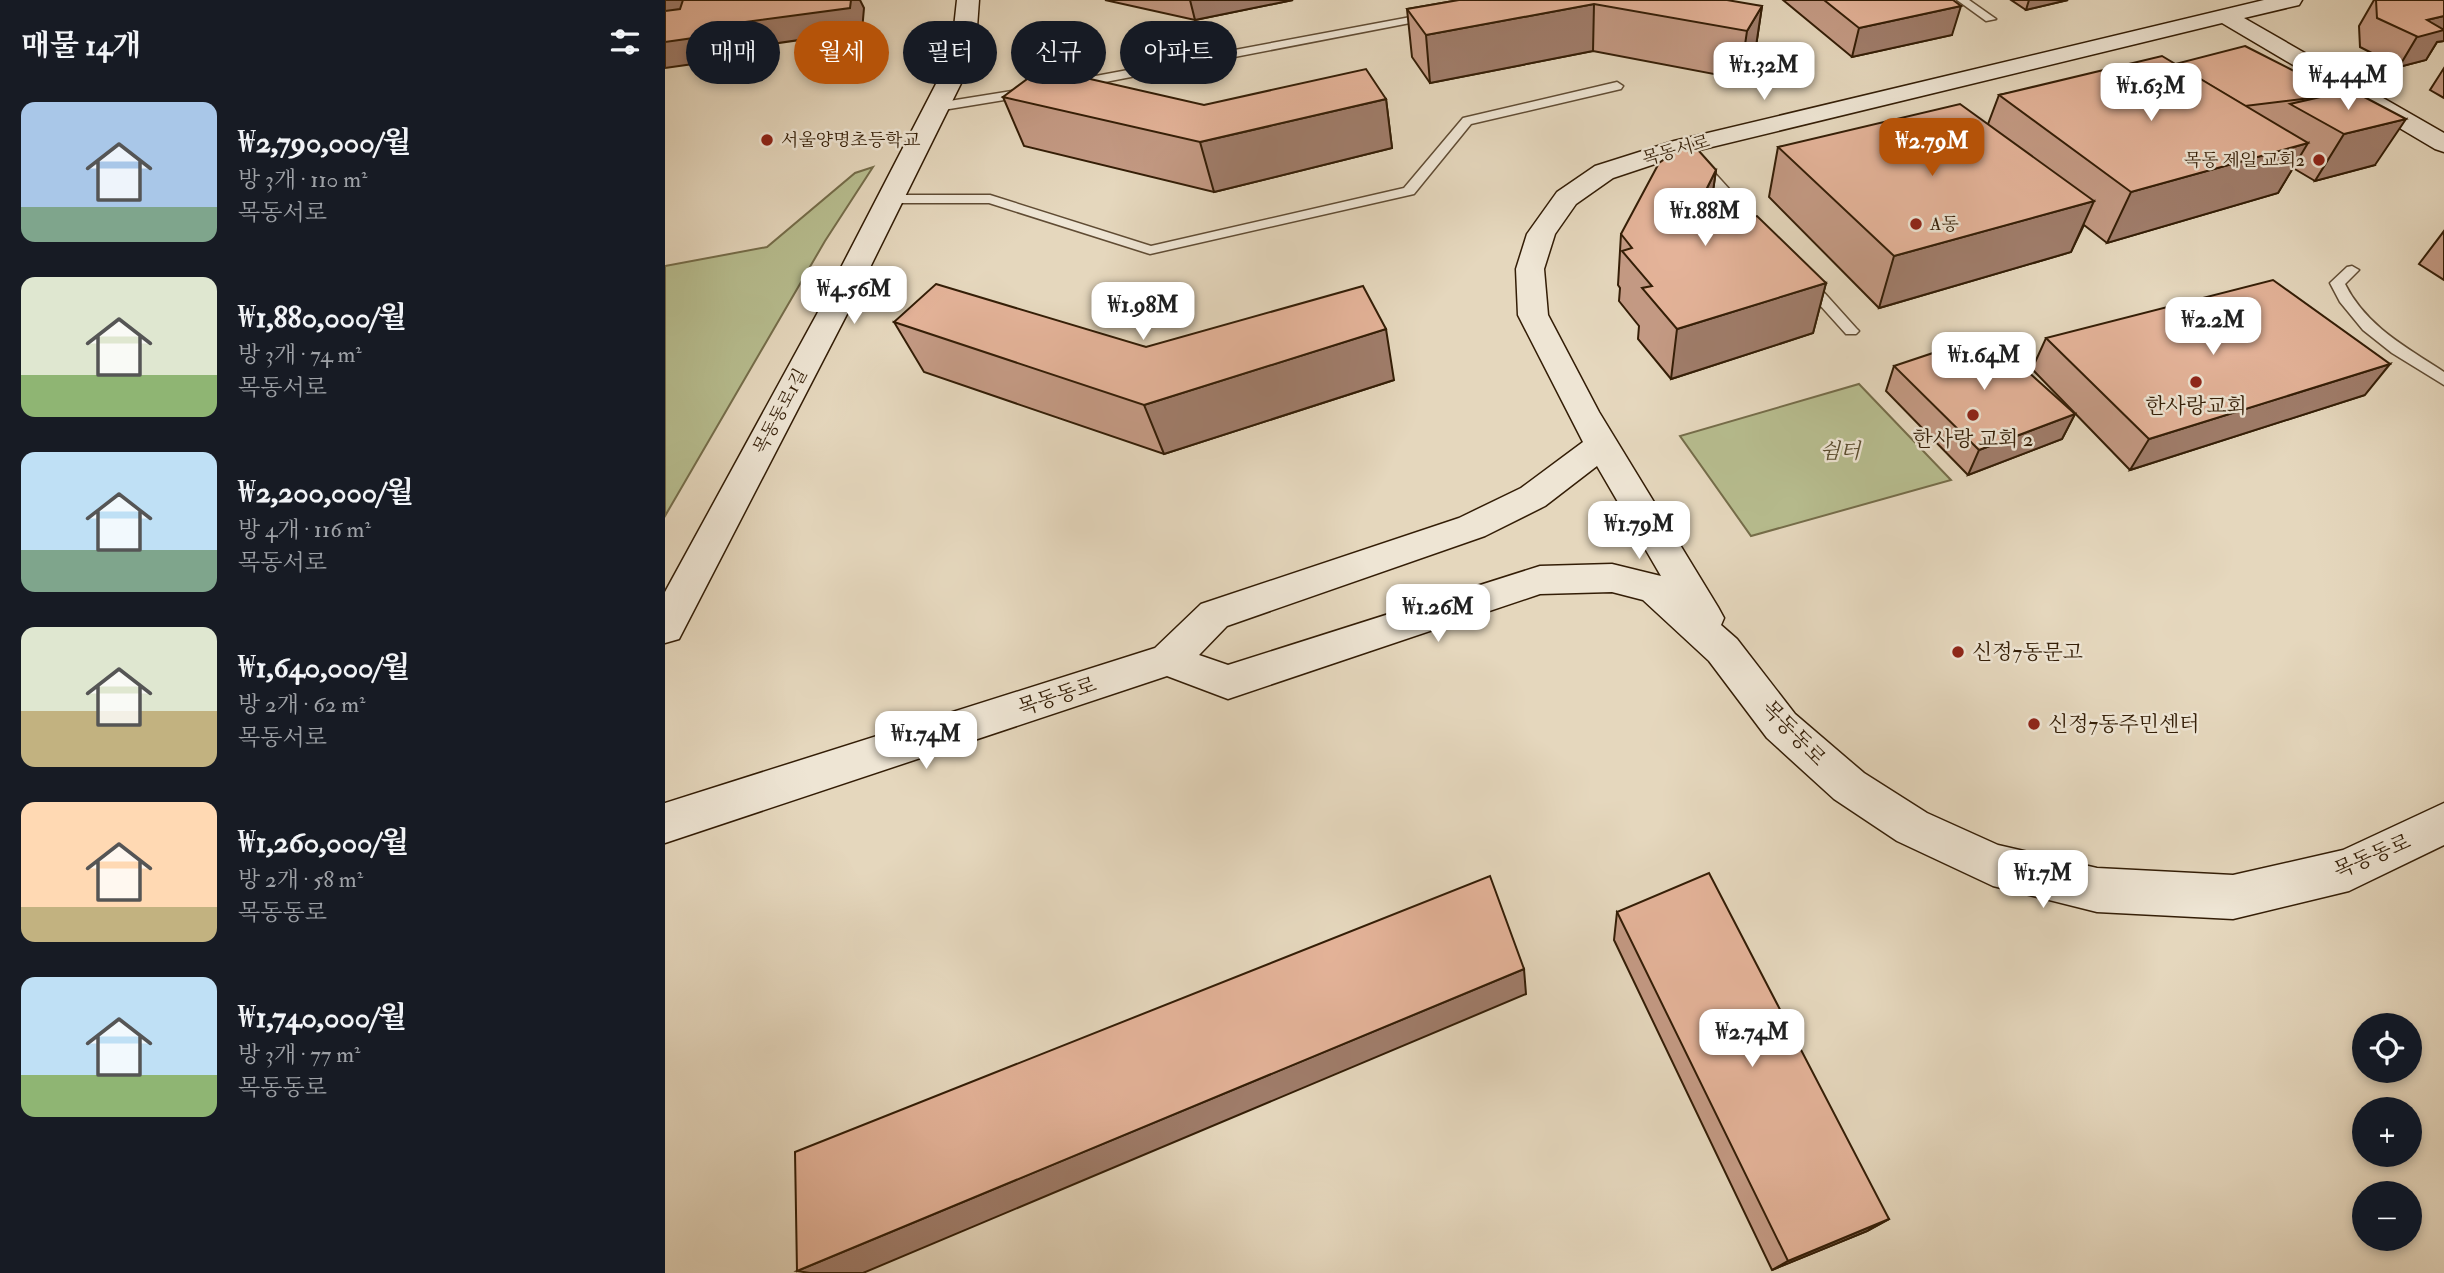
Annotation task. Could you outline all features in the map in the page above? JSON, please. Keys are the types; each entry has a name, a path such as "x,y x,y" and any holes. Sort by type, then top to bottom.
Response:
{"main road":[{"name":"목동동로1길","path":"665,628 891,199 963,55 968,0"},
{"name":"목동서로","path":"1723,650 1583,413 1533,315 1530,269 1541,234 1566,198 1604,172 1683,146 2291,0"},
{"path":"2225,16 2444,144"},
{"name":"목동동로","path":"665,822 1168,660 1214,615 1472,527 1533,497 1603,444"},
{"name":"목동동로","path":"1168,660 1227,682 1541,580 1612,578 1655,589 1723,650 1781,726 1849,786 1912,827 1993,865 2097,890 2233,897 2349,870 2444,823"}],"lane":[{"path":"1962,0 1990,19"},
{"path":"937,107 1047,89 1439,15"},
{"path":"891,199 990,199 1150,250 1409,191 1467,121 1617,86"},
{"path":"1683,146 1776,249"},
{"path":"1795,269 1851,331"},
{"path":"2352,270 2337,283 2343,299 2356,317 2444,380"}],"green space":[{"path":"873,167 825,241 665,516 665,266 767,247 855,173"},
{"name":"쉼터","path":"1859,384 1951,480 1751,536 1680,436"}],"building":[{"path":"683,0 851,0 850,8 753,21 686,21 686,39 665,42 665,11 680,9"},
{"path":"1459,0 1727,0 1762,6 1747,31 1594,4 1426,35 1407,9"},
{"path":"1824,0 1953,0 1961,6 1859,28"},
{"path":"2376,0 2444,0 2444,16 2427,20 2444,30 2418,37 2377,18"},
{"path":"2245,46 2337,93 2245,106 2175,64"},
{"path":"2162,56 2308,143 2131,192 1999,95"},
{"path":"1366,69 1386,99 1200,142 1003,97 1020,84 1106,83 1204,105"},
{"path":"2351,90 2406,119 2344,134 2290,104"},
{"path":"1960,104 2094,201 1894,256 1778,147"},
{"path":"1690,141 1716,170 1703,196 1731,223 1757,216 1826,283 1677,329 1642,288 1652,286 1622,251 1632,248 1621,234 1659,163"},
{"name":"한사랑교회","path":"2273,280 2390,364 2149,439 2046,338"},
{"path":"936,284 1146,347 1363,286 1386,329 1144,405 894,322"},
{"path":"1987,335 2075,414 1979,450 1894,366"},
{"path":"1709,873 1889,1219 1788,1261 1617,912"},
{"path":"1490,876 1524,969 797,1271 795,1152"}],"place":[{"name":"서울양명초등학교","path":"767,140"},
{"name":"목동 제일 교회2","path":"2319,160"},
{"name":"A동","path":"1916,224"},
{"name":"한사랑교회","path":"2196,382"},
{"name":"한사랑 교회 2","path":"1973,415"},
{"name":"신정7동문고","path":"1958,652"},
{"name":"신정7동주민센터","path":"2034,724"}]}
